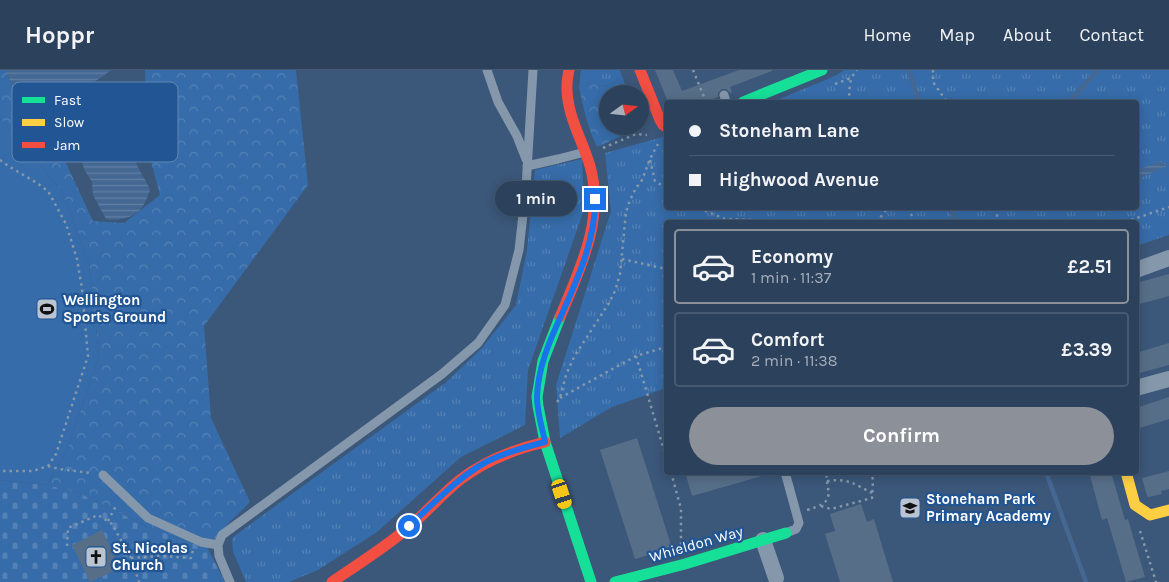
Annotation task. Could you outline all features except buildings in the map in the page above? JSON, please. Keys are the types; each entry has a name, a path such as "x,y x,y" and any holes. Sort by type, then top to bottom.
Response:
{"street":[{"path":"569,70 567,92 570,108 590,166 594,187 595,211 580,270 543,361 537,397 545,442 591,582"},
{"path":"640,70 664,130"},
{"path":"748,100 822,70"},
{"path":"1139,269 1169,258"},
{"path":"1139,387 1169,379"},
{"path":"332,582 409,526 467,474 499,457 545,442"},
{"path":"1127,475 1135,505 1150,515 1169,510"},
{"name":"Whieldon Way","path":"615,582 681,565 786,533"},
{"path":"764,540 776,578"}],"lane":[{"path":"487,70 498,102 517,136 527,164"},
{"path":"230,582 219,556 218,545 222,535 442,374 478,343 505,305 519,250 534,70"},
{"path":"527,164 586,154"},
{"path":"103,475 148,518 201,542 218,545"},
{"path":"786,475 799,523 796,529 786,533"}],"path":[{"path":"693,70 705,100"},
{"path":"933,70 933,82 946,100"},
{"path":"850,100 851,78"},
{"path":"586,154 636,134 664,130"},
{"path":"560,398 566,374 574,357 615,291 620,274 626,212 664,130"},
{"path":"650,159 655,181 664,187"},
{"path":"0,160 48,191 66,224 82,289 88,356 56,454 48,466"},
{"path":"1131,220 1169,207"},
{"path":"704,210 725,219 754,220"},
{"path":"878,220 886,210"},
{"path":"622,258 664,268"},
{"path":"539,414 553,407 560,398 636,356 664,348"},
{"path":"636,356 664,449"},
{"path":"0,471 33,471 48,466 103,475"},
{"path":"672,475 681,508 681,565"},
{"path":"797,513 826,503 828,498 826,475"},
{"path":"821,506 832,510 872,498 872,475"},
{"path":"827,481 851,482 872,493"},
{"path":"108,521 122,493"},
{"path":"1135,505 1135,516 1156,582"},
{"path":"67,546 68,528 98,514 112,524 131,558 140,582"},
{"path":"131,558 161,556 190,558 196,540"}],"green space":[{"path":"0,70 5,70 12,85 12,132 0,118"},
{"path":"145,70 296,70 308,185 204,326 211,418 250,502 221,531 208,549 148,527 79,493 47,485 67,450 99,356 89,263 62,191 37,162 66,162 93,221 124,223 160,195 151,162 178,162 178,82 145,82"},
{"path":"581,70 620,70 622,76 610,85 593,84 579,87"},
{"path":"844,70 1169,70 1169,235 1139,245 1139,220 664,220 664,389 612,407 560,438 556,385 611,211 605,153 664,137 664,210 1139,210 1139,100 777,100 835,76"},
{"path":"622,76 626,85 610,85"},
{"path":"593,84 599,86 599,135 624,135 597,147 586,118 579,87"},
{"name":"Wellington Sports Ground","path":"0,118 12,132 12,162 37,162 62,191 89,263 99,356 67,450 47,485 0,480"},
{"path":"582,159 584,210 528,370 525,425 461,457 377,532 318,570 289,582 246,582 233,552 232,538 445,383 481,349 516,305 527,250 535,170"},
{"path":"0,480 47,485 79,493 148,527 208,549 225,582 0,582"}],"shaded area":[{"path":"5,70 111,70 94,82 12,82 12,85"},
{"path":"82,162 136,162 150,190 143,206 132,216 116,220 106,219 93,195 92,182"},
{"path":"1160,162 1169,165 1139,179 1139,169"}],"waterway":[{"path":"909,70 918,100"},
{"path":"1071,100 1098,70"},
{"path":"952,210 955,220"},
{"path":"1047,475 1086,582"}],"traffic: fast":[{"path":"748,100 822,70"},
{"path":"560,317 543,361 537,397 538,406 545,442 591,582"},
{"path":"615,582 685,564 786,533"}],"traffic: slow":[{"path":"1127,475 1135,505 1150,515 1169,510"}],"traffic: jam":[{"path":"560,317 588,243 594,205 594,186 590,166 575,126 567,96 569,70"},
{"path":"640,70 664,126"},
{"path":"332,582 401,534 454,484 480,466 501,456 545,442"}],"place":[{"name":"Wellington Sports Ground","path":"47,309"},
{"name":"Stoneham Park Primary Academy","path":"910,508"},
{"name":"St. Nicolas Church","path":"96,557"}],"route":[{"path":"409,526 467,474 487,462 545,442 537,397 541,370 551,338 580,270 587,248 592,230 595,199"}]}
